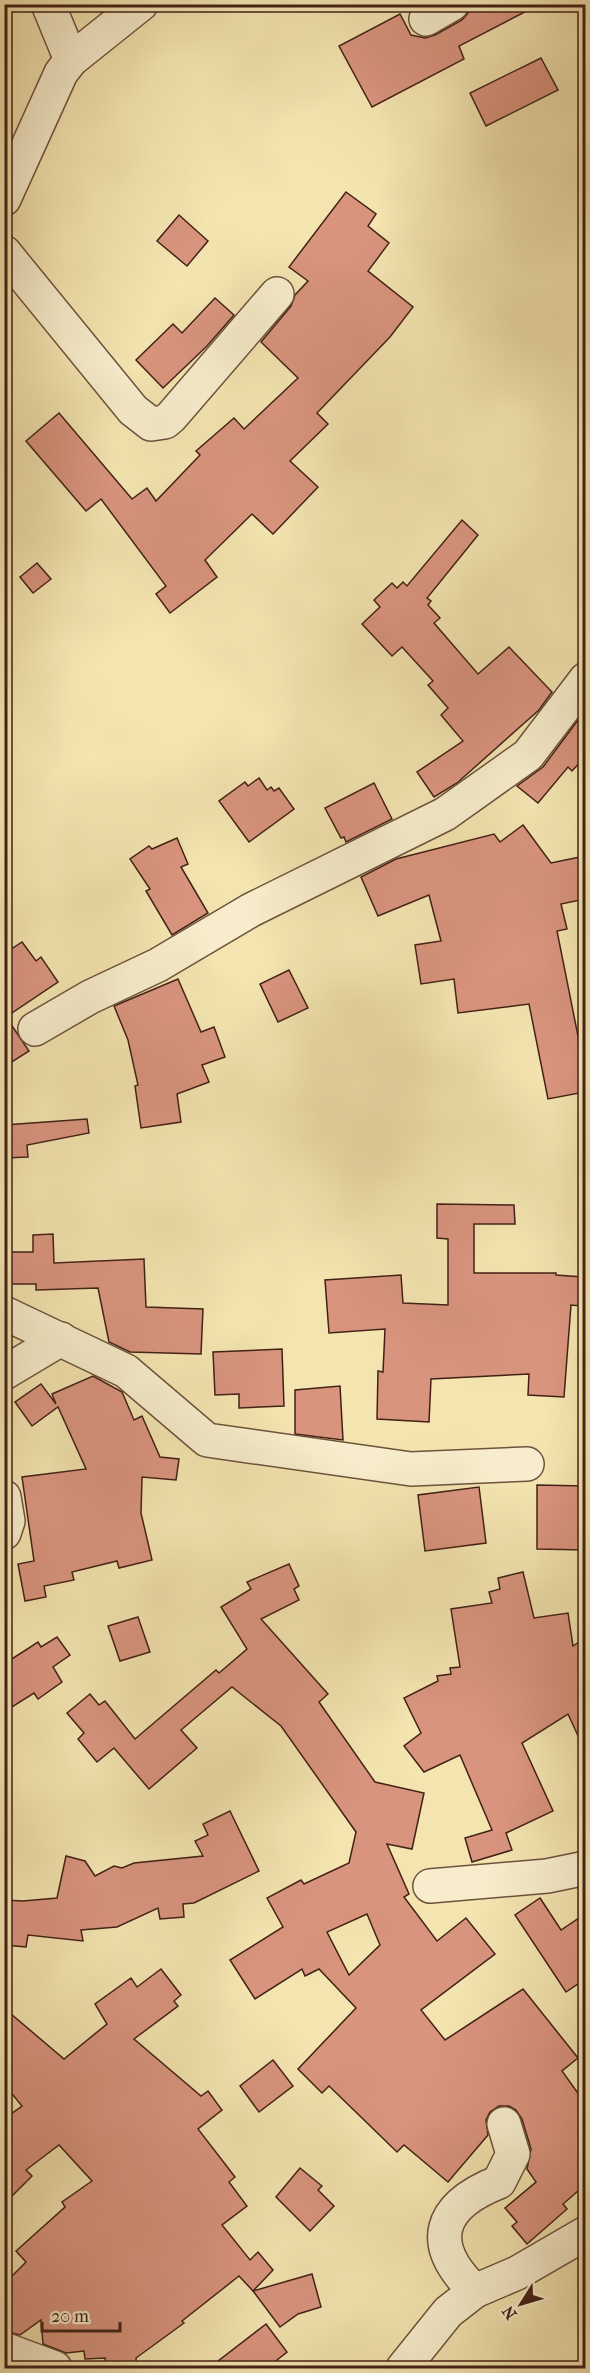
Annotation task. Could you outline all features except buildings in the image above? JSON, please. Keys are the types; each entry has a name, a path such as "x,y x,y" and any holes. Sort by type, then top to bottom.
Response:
{"street":[{"path":"48,4 71,60"},
{"path":"4,199 61,73 71,60 141,4"},
{"path":"4,252 133,410 151,424 165,422 171,417 277,294"},
{"path":"35,1029 90,997 158,965 251,910 445,814 528,755 585,679"},
{"path":"4,1313 126,1371 207,1440 411,1469 527,1464"},
{"path":"4,1372 61,1339"},
{"path":"4,1497 8,1521 4,1533"},
{"path":"430,1886 547,1876 585,1868"},
{"path":"475,2291 456,2272 446,2255 445,2236 450,2215 479,2190 499,2182 513,2154 504,2124"},
{"path":"403,2368 448,2312 475,2291 517,2273 585,2233"},
{"path":"4,2349 55,2368"}]}
